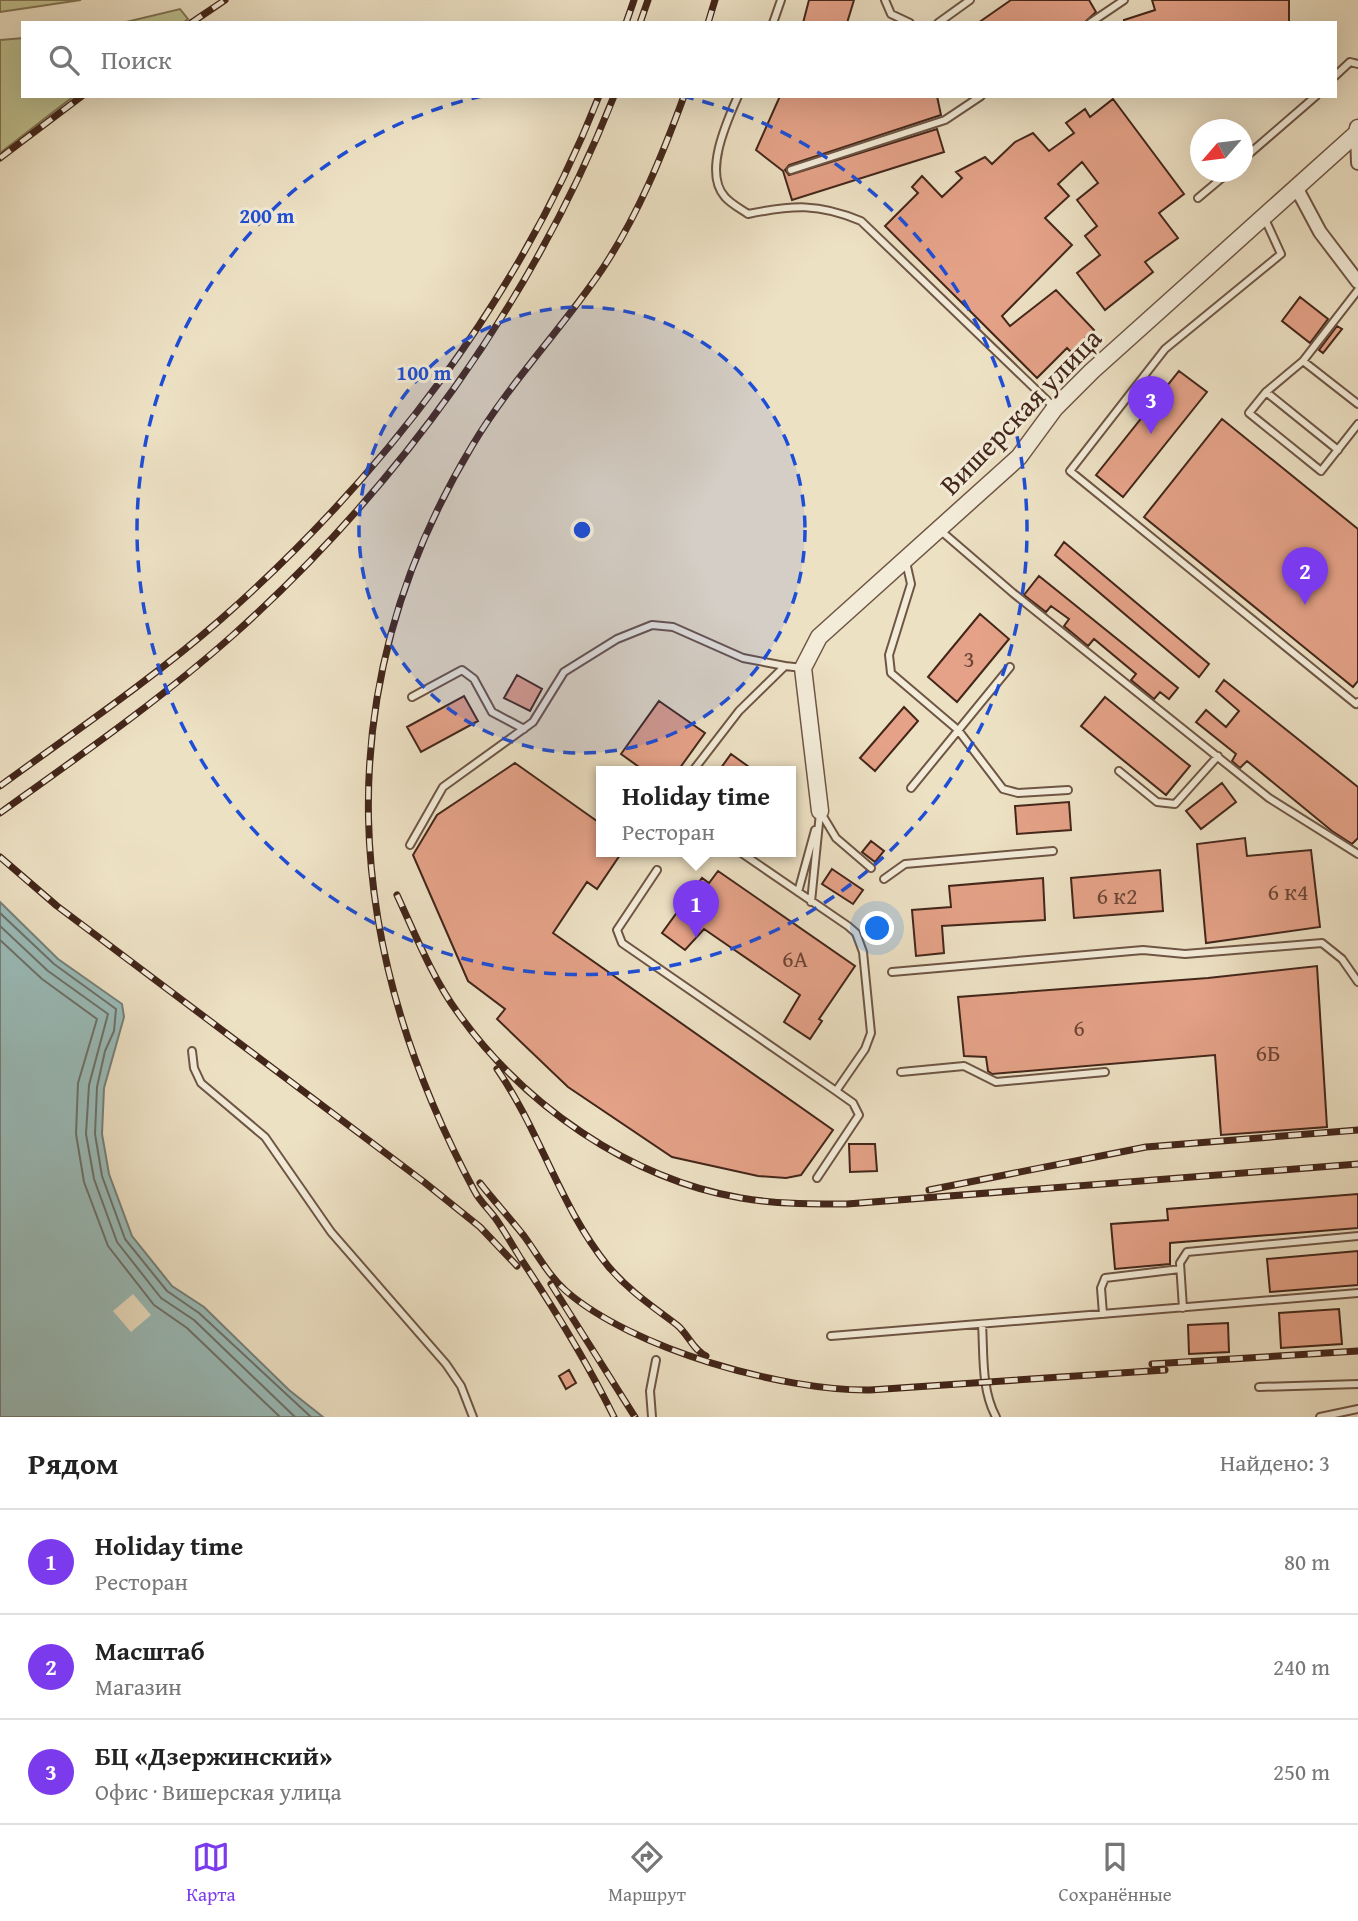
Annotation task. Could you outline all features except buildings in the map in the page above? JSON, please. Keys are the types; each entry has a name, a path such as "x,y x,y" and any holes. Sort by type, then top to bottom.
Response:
{"street":[{"name":"Вишерская улица","path":"803,668 819,637 1019,457 1055,408 1092,371 1263,215 1297,189 1358,131"},
{"path":"1358,131 1358,163"},
{"path":"1297,189 1320,232 1358,282"},
{"path":"803,668 820,811"}],"lane":[{"path":"774,21 781,0"},
{"path":"885,0 891,14 906,21"},
{"path":"941,21 970,0"},
{"path":"1093,21 1120,1"},
{"path":"1337,74 1350,62 1358,64"},
{"path":"737,98 726,124 715,164 724,196 748,214 784,207 831,208 860,221 1055,408"},
{"path":"1253,150 1314,98"},
{"path":"791,170 945,120 972,99"},
{"path":"1198,198 1217,182"},
{"path":"1263,215 1281,254 1165,349 1070,471 1356,704 1358,702"},
{"path":"1358,290 1303,361 1266,392 1249,413 1321,471 1358,424"},
{"path":"1303,361 1358,404"},
{"path":"1266,392 1338,450"},
{"path":"939,530 1013,593 1269,798 1358,854"},
{"path":"906,560 911,584 888,665 897,680 958,730 1003,789 1018,793 1068,790"},
{"path":"410,845 443,787 533,722 564,672 617,639 652,625 673,627 743,658 803,668"},
{"path":"697,766 739,711 785,666"},
{"path":"911,788 1010,667"},
{"path":"412,697 462,670 474,679 492,712 524,729"},
{"path":"1119,771 1157,802 1175,804 1217,756"},
{"path":"820,811 836,838 871,868"},
{"path":"798,892 820,811"},
{"path":"811,902 820,811"},
{"path":"884,879 905,864 1053,851"},
{"path":"747,857 856,933 863,952 872,1034 836,1091"},
{"path":"657,870 617,930 622,943 853,1103 859,1115 817,1178"},
{"path":"892,972 1143,950 1185,954 1322,943 1342,959 1358,982"},
{"path":"192,1051 194,1068 201,1083 265,1137 331,1232 446,1364 461,1386 473,1417"},
{"path":"901,1072 964,1066 996,1082 1105,1072"},
{"path":"1183,1308 1181,1257 1194,1250 1358,1236"},
{"path":"1103,1314 1101,1288 1105,1278 1180,1269"},
{"path":"831,1336 1358,1293"},
{"path":"982,1324 985,1383 989,1403 996,1417"},
{"path":"652,1417 650,1391 656,1360"},
{"path":"1259,1387 1358,1384"},
{"path":"1320,1417 1358,1409"}],"green space":[{"path":"0,0 81,0 0,12"},
{"path":"180,9 188,19 186,21 130,21"},
{"path":"21,38 21,98 71,98 0,153 0,40"}],"water":[{"path":"0,902 58,959 122,1004 124,1017 104,1088 102,1134 109,1174 132,1236 172,1286 204,1307 289,1390 323,1417 0,1417"}],"pier":[{"path":"133,1294 151,1315 131,1332 113,1311"}],"railway":[{"path":"194,21 225,0"},
{"path":"627,21 634,0"},
{"path":"641,21 648,0"},
{"path":"709,21 715,0"},
{"path":"0,158 79,98"},
{"path":"0,786 140,685 194,642 280,565 337,506 441,380 487,313 529,243 566,171 598,98"},
{"path":"0,813 118,728 205,660 292,579 404,455 501,318 543,246 581,172 613,98"},
{"path":"614,1417 558,1317 498,1222 475,1192 431,1099 398,1006 377,912 368,818 373,725 392,631 424,538 487,422 587,291 616,248 648,185 683,98"},
{"path":"0,857 57,906 424,1182 480,1227 517,1266"},
{"path":"397,895 440,986 484,1046 514,1078 547,1107 619,1155 659,1174 699,1188 767,1201 847,1204 1358,1164"},
{"path":"497,1069 526,1118 563,1194 591,1243 624,1283 677,1325 706,1356"},
{"path":"929,1190 1146,1147 1358,1130"},
{"path":"480,1183 566,1291 595,1312 629,1331 710,1363 795,1383 870,1390 1165,1370"},
{"path":"551,1284 635,1417"},
{"path":"1152,1364 1358,1351"}],"place":[{"name":"БЦ «Дзержинский»","path":"1151,434"},
{"name":"Масштаб","path":"1305,605"},
{"name":"Holiday time","path":"696,938"}]}
